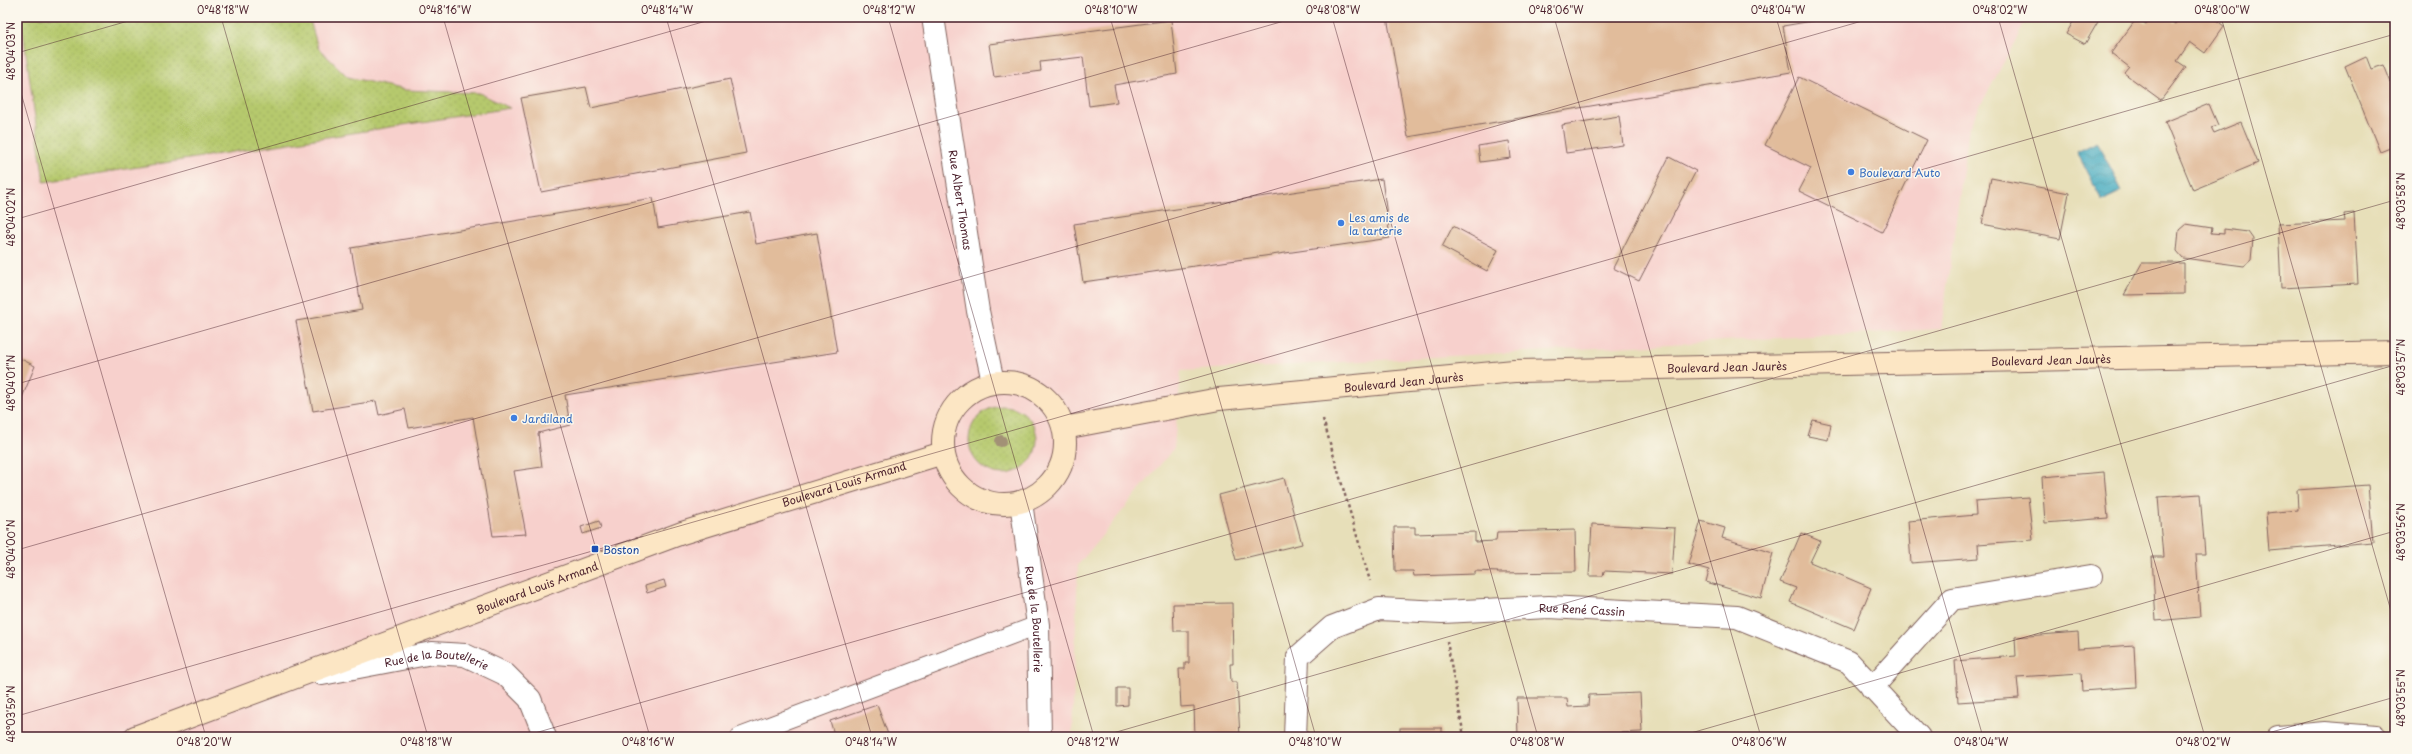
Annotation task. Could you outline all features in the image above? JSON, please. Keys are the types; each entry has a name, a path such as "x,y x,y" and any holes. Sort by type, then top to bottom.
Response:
{"main road":[{"name":"Boulevard Jean Jaurès","path":"1064,428 1219,399 1514,371 2395,352"},
{"path":"993,382 1018,383 1045,396 1056,411 1064,428 1065,447 1061,465 1052,481 1038,494 1021,502 1000,504 980,500 963,489 950,473 943,453 943,434 948,416 965,396 975,388 993,382"},
{"name":"Boulevard Louis Armand","path":"135,737 682,533 943,453"}],"street":[{"name":"Rue Albert Thomas","path":"933,17 978,310 993,382"},
{"name":"Rue de la Boutellerie","path":"1021,502 1038,625 1040,737"},
{"path":"1872,688 1952,599 2091,576"},
{"name":"Rue René Cassin","path":"1295,737 1298,657 1332,627 1379,609 1442,612 1549,607 1737,617 1849,662 1919,737"},
{"name":"Rue de la Boutellerie","path":"291,680 432,653 465,655 505,674 530,699 545,737"},
{"path":"2278,737 2325,733 2376,737"}],"lane":[{"path":"740,737 1038,625"}],"path":[{"path":"1322,417 1379,609"},
{"path":"1442,612 1464,737"}],"shaded area":[{"path":"17,17 2028,17 1969,127 1941,329 1181,371 1174,448 1078,565 1072,737 17,737"}],"green space":[{"path":"21,17 309,17 318,48 348,77 405,90 479,93 510,108 44,182"},
{"path":"1003,406 1016,409 1027,416 1034,427 1037,440 1034,453 1027,464 1016,471 1003,474 990,471 979,464 972,453 969,440 972,427 979,416 990,409"}],"water":[{"path":"2097,142 2122,191 2102,201 2077,152"}],"building":[{"path":"1387,17 1817,17 1818,20 1783,26 1791,72 1408,137"},
{"path":"2076,17 2094,17 2099,20 2085,44 2066,34"},
{"path":"2151,17 2166,17 2175,24 2180,17 2212,17 2224,26 2205,53 2190,42 2177,61 2186,67 2161,100 2124,73 2129,67 2111,53 2137,18 2146,24"},
{"path":"1171,20 1177,74 1114,85 1117,102 1089,106 1083,57 1040,62 1041,71 994,77 989,44"},
{"path":"2366,56 2371,69 2384,65 2395,93 2395,146 2380,152 2345,66"},
{"path":"1799,77 1927,140 1882,232 1799,191 1811,168 1765,145"},
{"path":"730,79 746,153 541,192 521,98 586,87 591,108"},
{"path":"2209,104 2218,125 2211,127 2214,133 2241,122 2258,163 2193,190 2165,122"},
{"path":"1619,116 1623,145 1566,153 1562,125"},
{"path":"1509,141 1511,158 1480,162 1478,146"},
{"path":"1669,157 1696,171 1639,281 1613,268"},
{"path":"1991,178 2069,193 2060,239 1982,224"},
{"path":"1382,179 1390,238 1083,282 1074,224"},
{"path":"653,198 658,228 750,212 756,244 817,233 837,352 565,395 570,425 538,433 542,467 514,471 526,534 493,536 473,417 409,428 405,409 379,415 376,401 313,411 296,321 362,310 351,248"},
{"path":"2354,213 2358,284 2281,288 2278,224 2345,221 2344,214"},
{"path":"2186,224 2212,228 2211,233 2224,234 2224,229 2248,232 2253,239 2251,260 2244,266 2183,258 2177,251 2179,230"},
{"path":"1453,226 1498,250 1487,271 1442,247"},
{"path":"2142,263 2184,263 2184,294 2124,295"},
{"path":"17,357 35,366 17,410"},
{"path":"1813,420 1831,424 1828,440 1808,436"},
{"path":"2104,472 2108,518 2045,523 2042,477"},
{"path":"1284,478 1302,544 1236,560 1219,495"},
{"path":"2368,485 2373,542 2269,551 2266,513 2298,510 2297,490"},
{"path":"2200,494 2205,554 2196,554 2200,617 2156,621 2152,557 2163,557 2158,497"},
{"path":"2028,497 2033,540 1978,544 1979,558 1911,563 1908,521 1976,515 1975,501"},
{"path":"599,521 601,528 583,534 581,527"},
{"path":"1701,521 1725,528 1722,538 1773,553 1761,598 1706,582 1709,570 1688,564"},
{"path":"1592,524 1675,528 1672,574 1604,571 1603,576 1589,576"},
{"path":"1394,527 1415,527 1415,534 1475,532 1475,542 1496,541 1497,532 1575,530 1576,572 1497,573 1498,572 1475,571 1475,574 1414,576 1413,571 1395,571"},
{"path":"1801,533 1820,541 1810,562 1871,588 1854,629 1790,602 1796,588 1780,582"},
{"path":"664,580 666,587 647,593 645,586"},
{"path":"1232,603 1233,664 1230,664 1231,682 1237,682 1240,737 1195,737 1194,706 1181,707 1179,669 1185,669 1185,663 1189,663 1189,631 1174,631 1173,604"},
{"path":"2078,632 2079,649 2134,645 2136,687 2082,691 2081,673 2017,677 2019,698 1958,702 1955,661 2016,656 2015,637"},
{"path":"1117,688 1128,688 1128,705 1117,706"},
{"path":"1640,693 1642,732 1619,733 1619,737 1518,737 1517,698 1567,698 1568,707 1588,706 1589,695"},
{"path":"877,705 889,737 825,737 834,734 830,721"},
{"path":"1400,728 1442,728 1442,737 1400,737"}],"place":[{"name":"Boulevard Auto","path":"1851,172"},
{"name":"Les amis de la tarterie","path":"1341,223"},
{"name":"Jardiland","path":"514,418"},
{"name":"Boston","path":"595,549"}]}
